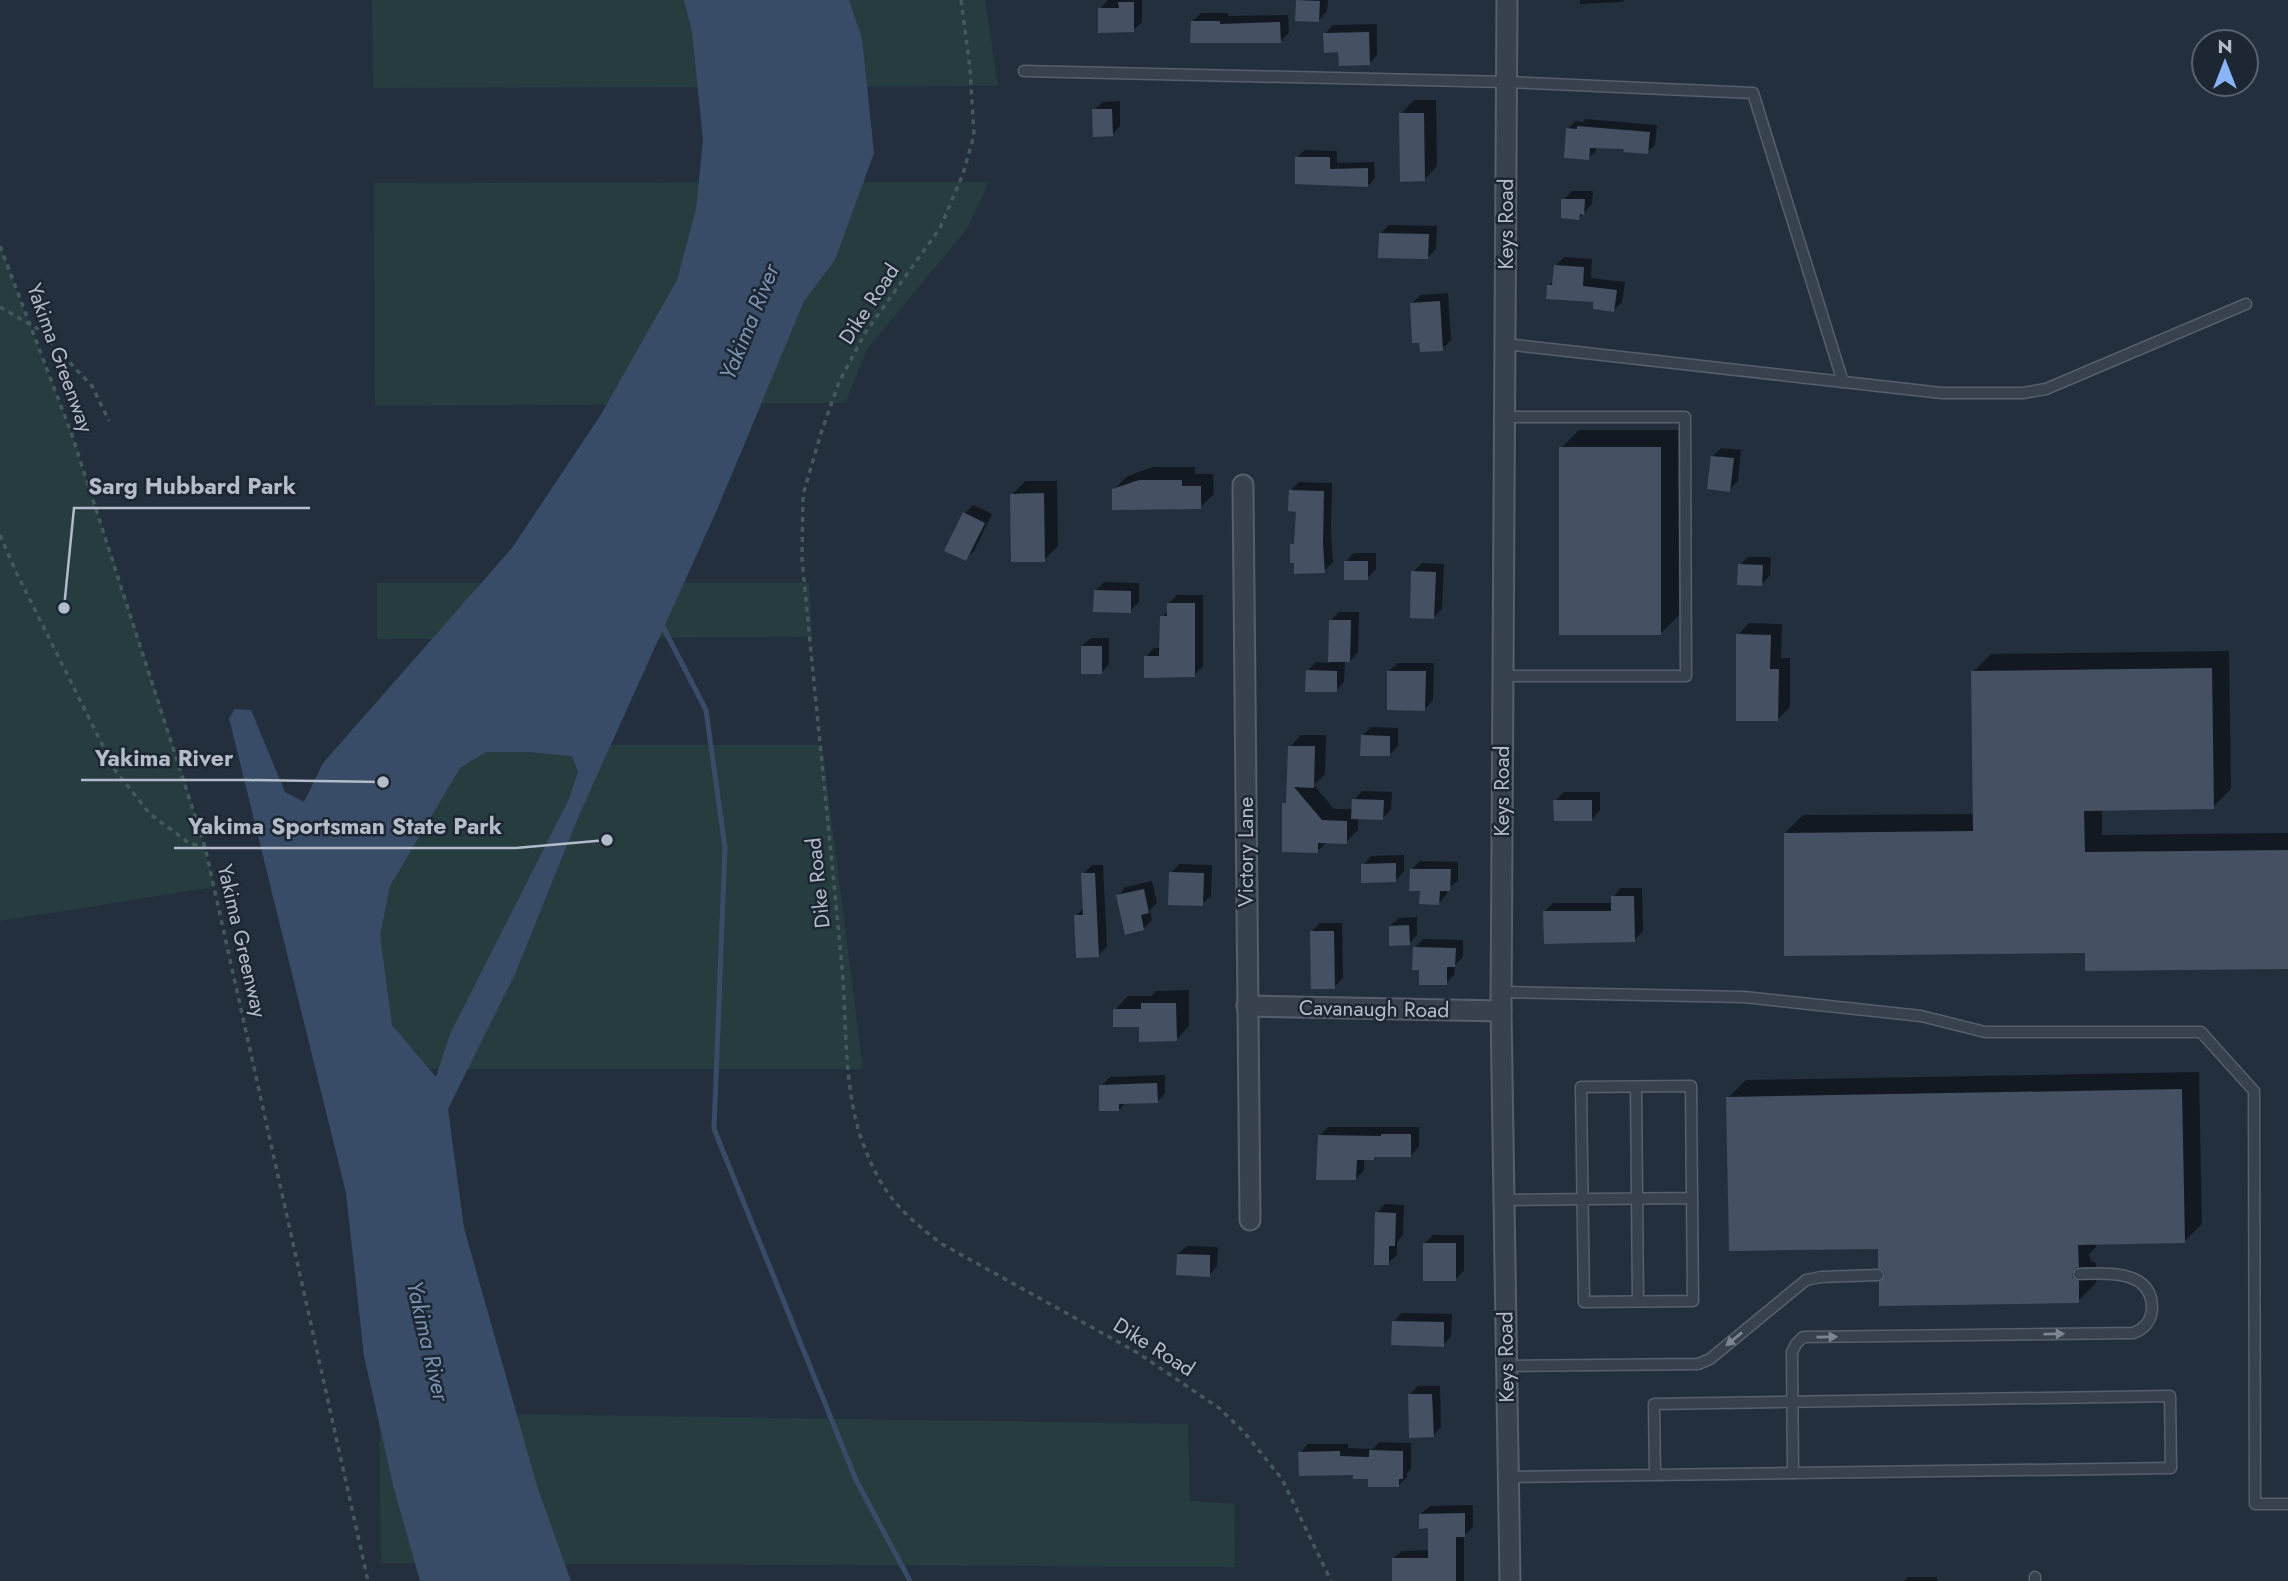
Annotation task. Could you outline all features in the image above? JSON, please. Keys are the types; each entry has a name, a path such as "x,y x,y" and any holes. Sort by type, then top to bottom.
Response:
{"street":[{"name":"Keys Road","path":"1507,0 1501,1001 1510,1581"},
{"name":"Victory Lane","path":"1243,485 1250,1220"},
{"name":"Cavanaugh Road","path":"1247,1006 1501,1001"}],"lane":[{"path":"1024,71 1507,82 1752,93 1843,382"},
{"path":"1505,344 1942,393 2024,393 2046,389 2246,304"},
{"path":"1503,676 1686,676 1685,417 1505,417"},
{"path":"1501,1001 1744,997 1921,1016 1985,1032 2201,1032 2254,1091 2255,1504 2288,1504"},
{"path":"1690,1086 1692,1198 1693,1301 1584,1302 1581,1087 1690,1086"},
{"path":"1636,1087 1638,1301"},
{"path":"1504,1200 1692,1198"},
{"path":"1793,1473 1792,1352 1803,1337 2133,1333 2143,1329 2151,1315 2152,1300 2147,1288 2137,1280 2116,1273 2079,1274"},
{"path":"1507,1366 1698,1364 1710,1359 1806,1280 1878,1275"},
{"path":"1508,1477 2171,1468 2170,1396 1654,1404 1655,1475"}],"path":[{"name":"Dike Road","path":"961,0 970,68 974,135 963,174 940,228 865,333 839,382 803,495 802,559 852,1099 864,1146 889,1198 914,1223 942,1244 1157,1365 1219,1408 1244,1432 1282,1479 1331,1581"},
{"name":"Yakima Greenway","path":"0,246 72,435 205,847 368,1581"},
{"path":"0,307 38,329 92,386 109,421"},
{"path":"0,534 16,572 115,770 150,814 189,843 205,847"}],"green space":[{"path":"372,0 985,0 998,86 373,88"},
{"path":"989,182 967,229 868,348 845,403 375,406 374,183"},
{"path":"0,246 72,435 185,780 215,887 0,921"},
{"path":"377,583 809,583 812,637 377,639"},
{"path":"378,745 822,745 863,1069 381,1069"},
{"path":"379,1412 1188,1424 1190,1501 1234,1504 1235,1567 381,1563"}],"water":[{"name":"Yakima River","path":"684,0 849,0 862,38 874,153 835,260 804,301 716,512 580,813 515,974 448,1109 464,1228 537,1486 571,1581 420,1581 394,1489 364,1356 346,1193 229,718 235,709 251,710 285,792 304,802 323,763 512,548 600,416 677,280 696,209 703,140 692,32","holes":["486,752 572,756 578,772 569,799 450,1034 436,1077 392,1025 380,935 390,886 460,768"]}],"building":[{"path":"1296,0 1320,1 1319,22 1295,21"},
{"path":"1118,2 1134,2 1134,32 1098,33 1098,8 1119,8"},
{"path":"1191,21 1220,21 1220,24 1280,22 1281,43 1190,43"},
{"path":"1369,32 1370,65 1339,66 1338,52 1324,53 1323,33"},
{"path":"1092,109 1112,109 1113,136 1093,137"},
{"path":"1399,113 1424,113 1425,181 1400,182"},
{"path":"1577,126 1650,132 1648,154 1623,152 1624,149 1590,148 1589,160 1564,158 1566,128 1577,129"},
{"path":"1295,157 1330,157 1330,169 1368,168 1368,187 1295,184"},
{"path":"1561,199 1585,199 1584,215 1580,214 1579,220 1561,218"},
{"path":"1379,233 1429,234 1428,259 1378,258"},
{"path":"1554,265 1584,267 1583,286 1617,290 1614,312 1593,309 1593,302 1546,299 1547,285 1552,285"},
{"path":"1440,301 1443,351 1420,352 1419,343 1412,343 1410,303"},
{"path":"1559,447 1661,447 1661,635 1559,635"},
{"path":"1711,456 1734,458 1730,492 1707,489"},
{"path":"1139,480 1182,480 1182,486 1201,486 1201,509 1112,510 1112,489"},
{"path":"1289,490 1324,491 1325,573 1294,574 1294,563 1290,563 1290,544 1294,544 1296,512 1288,511"},
{"path":"1044,493 1045,562 1011,562 1010,494"},
{"path":"963,512 985,523 966,561 944,551"},
{"path":"1344,561 1368,561 1368,580 1344,580"},
{"path":"1738,564 1763,565 1762,586 1737,585"},
{"path":"1411,571 1436,572 1434,619 1410,618"},
{"path":"1094,590 1131,591 1131,613 1093,612"},
{"path":"1167,603 1195,603 1195,677 1144,678 1144,656 1159,656 1160,616 1167,616"},
{"path":"1329,620 1351,620 1350,662 1328,662"},
{"path":"1736,634 1771,635 1770,669 1779,669 1778,721 1736,721"},
{"path":"1081,646 1102,646 1102,674 1081,674"},
{"path":"2212,668 2214,809 2084,811 2085,852 2288,850 2288,969 2085,971 2085,953 1784,956 1784,833 1973,831 1971,671"},
{"path":"1306,670 1337,671 1337,692 1305,692"},
{"path":"1387,671 1426,671 1425,711 1387,710"},
{"path":"1361,735 1390,736 1390,756 1360,756"},
{"path":"1288,746 1315,746 1314,788 1294,787 1322,820 1347,821 1347,844 1318,843 1318,853 1282,852 1282,803 1286,803"},
{"path":"1352,799 1384,800 1383,820 1351,819"},
{"path":"1553,800 1592,800 1592,821 1554,821"},
{"path":"1396,863 1396,882 1361,883 1361,864"},
{"path":"1410,869 1451,869 1450,891 1440,891 1439,905 1419,904 1420,891 1409,891"},
{"path":"1169,872 1204,873 1203,906 1168,905"},
{"path":"1081,873 1095,873 1099,957 1076,958 1074,915 1083,915"},
{"path":"1144,889 1149,913 1141,915 1144,930 1125,935 1116,895"},
{"path":"1611,896 1634,896 1635,942 1544,944 1543,911 1611,911"},
{"path":"1409,925 1410,945 1389,946 1389,926"},
{"path":"1310,931 1334,931 1335,989 1311,989"},
{"path":"1413,947 1456,948 1455,967 1447,967 1447,985 1419,985 1419,970 1412,970"},
{"path":"1141,1003 1176,1003 1177,1041 1139,1042 1139,1027 1113,1027 1113,1009 1141,1009"},
{"path":"1157,1083 1158,1103 1119,1104 1119,1111 1099,1111 1099,1085"},
{"path":"2182,1089 2185,1243 2078,1245 2079,1267 2075,1268 2072,1274 2073,1278 2079,1281 2079,1303 1879,1306 1879,1282 1885,1275 1884,1271 1878,1268 1878,1249 1729,1251 1726,1097"},
{"path":"1411,1134 1411,1157 1357,1160 1356,1180 1316,1180 1318,1135"},
{"path":"1375,1212 1396,1213 1395,1246 1389,1246 1389,1265 1374,1265"},
{"path":"1423,1243 1456,1243 1456,1281 1423,1281"},
{"path":"1177,1254 1210,1255 1210,1277 1176,1275"},
{"path":"1392,1321 1444,1322 1444,1347 1391,1345"},
{"path":"1408,1394 1432,1394 1434,1437 1409,1438"},
{"path":"1369,1450 1403,1451 1403,1479 1399,1479 1399,1487 1368,1487 1368,1479 1353,1479 1353,1475 1299,1476 1298,1452 1340,1451 1340,1456 1369,1457"},
{"path":"1465,1513 1465,1537 1456,1537 1456,1581 1392,1581 1392,1558 1428,1558 1428,1528 1419,1529 1419,1514"}],"waterway":[{"path":"662,625 706,710 725,848 714,1129 856,1480 910,1581"}],"place":[{"name":"Sarg Hubbard Park","path":"64,608"},
{"name":"Yakima River","path":"383,782"},
{"name":"Yakima Sportsman State Park","path":"607,840"}]}
